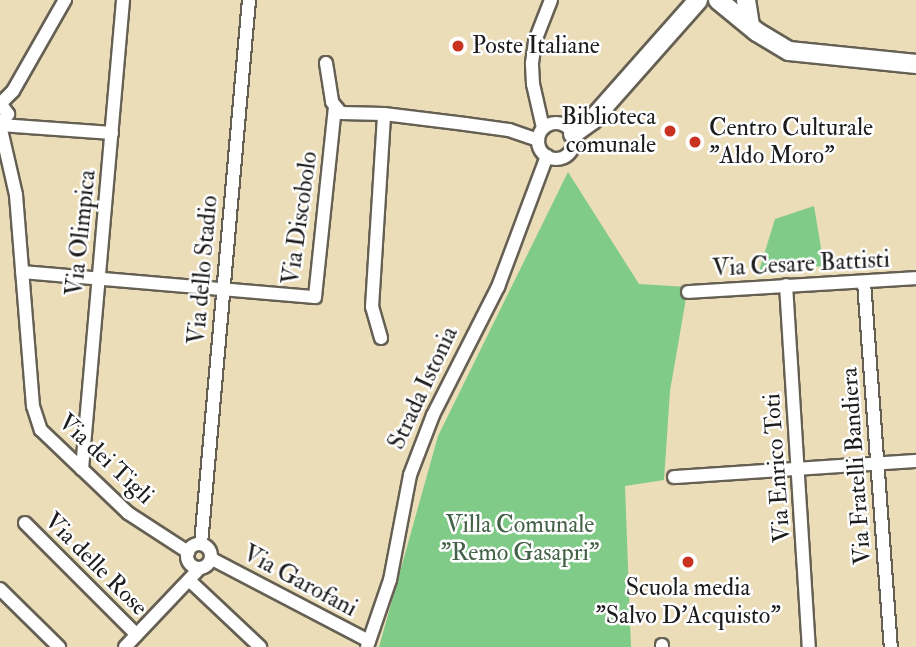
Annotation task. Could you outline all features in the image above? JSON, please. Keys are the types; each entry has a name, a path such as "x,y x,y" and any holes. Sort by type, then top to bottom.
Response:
{"street":[{"path":"0,125 7,117 2,104 13,91 65,0"},
{"name":"Via Olimpica","path":"82,469 89,410 96,278 112,133 122,0"},
{"name":"Via dello Stadio","path":"201,544 249,0"},
{"path":"326,63 335,108 341,113 384,114 540,134 557,123 566,126 573,134 573,145 568,154 557,158 547,156 540,134 532,63 535,41 551,0"},
{"path":"573,134 592,120 698,0"},
{"path":"718,0 750,26 789,51 916,64"},
{"path":"746,0 750,26"},
{"name":"Via Discobolo","path":"22,272 315,297 335,108"},
{"path":"382,338 372,307 384,114"},
{"path":"0,125 112,133"},
{"name":"Via dei Tigli","path":"0,125 16,195 36,420 41,430 128,513 188,552"},
{"name":"Strada Istonia","path":"368,644 390,580 410,475 433,415 498,287 547,156"},
{"name":"Via Cesare Battisti","path":"688,292 916,278"},
{"name":"Via Fratelli Bandiera","path":"864,282 891,647"},
{"name":"Via Enrico Toti","path":"786,285 809,647"},
{"path":"674,477 916,461"},
{"name":"Via delle Rose","path":"25,523 137,635"},
{"path":"201,544 208,548 212,559 207,566 199,569 189,563 188,552 193,545 201,544"},
{"name":"Via Garofani","path":"212,559 368,644"},
{"name":"Via delle Rose","path":"125,647 199,569"},
{"path":"189,580 260,647"},
{"path":"0,589 60,647"}],"green space":[{"name":"Villa Comunale \"Remo Gasapri\"","path":"568,172 639,284 688,287 670,391 664,480 625,486 631,647 379,647 438,436"},
{"path":"814,206 824,266 759,271 775,219"}],"place":[{"name":"Poste Italiane","path":"458,46"},
{"name":"Biblioteca comunale","path":"670,131"},
{"name":"Centro Culturale \"Aldo Moro\"","path":"695,142"},
{"name":"Scuola media \"Salvo D'Acquisto\"","path":"688,562"}]}
